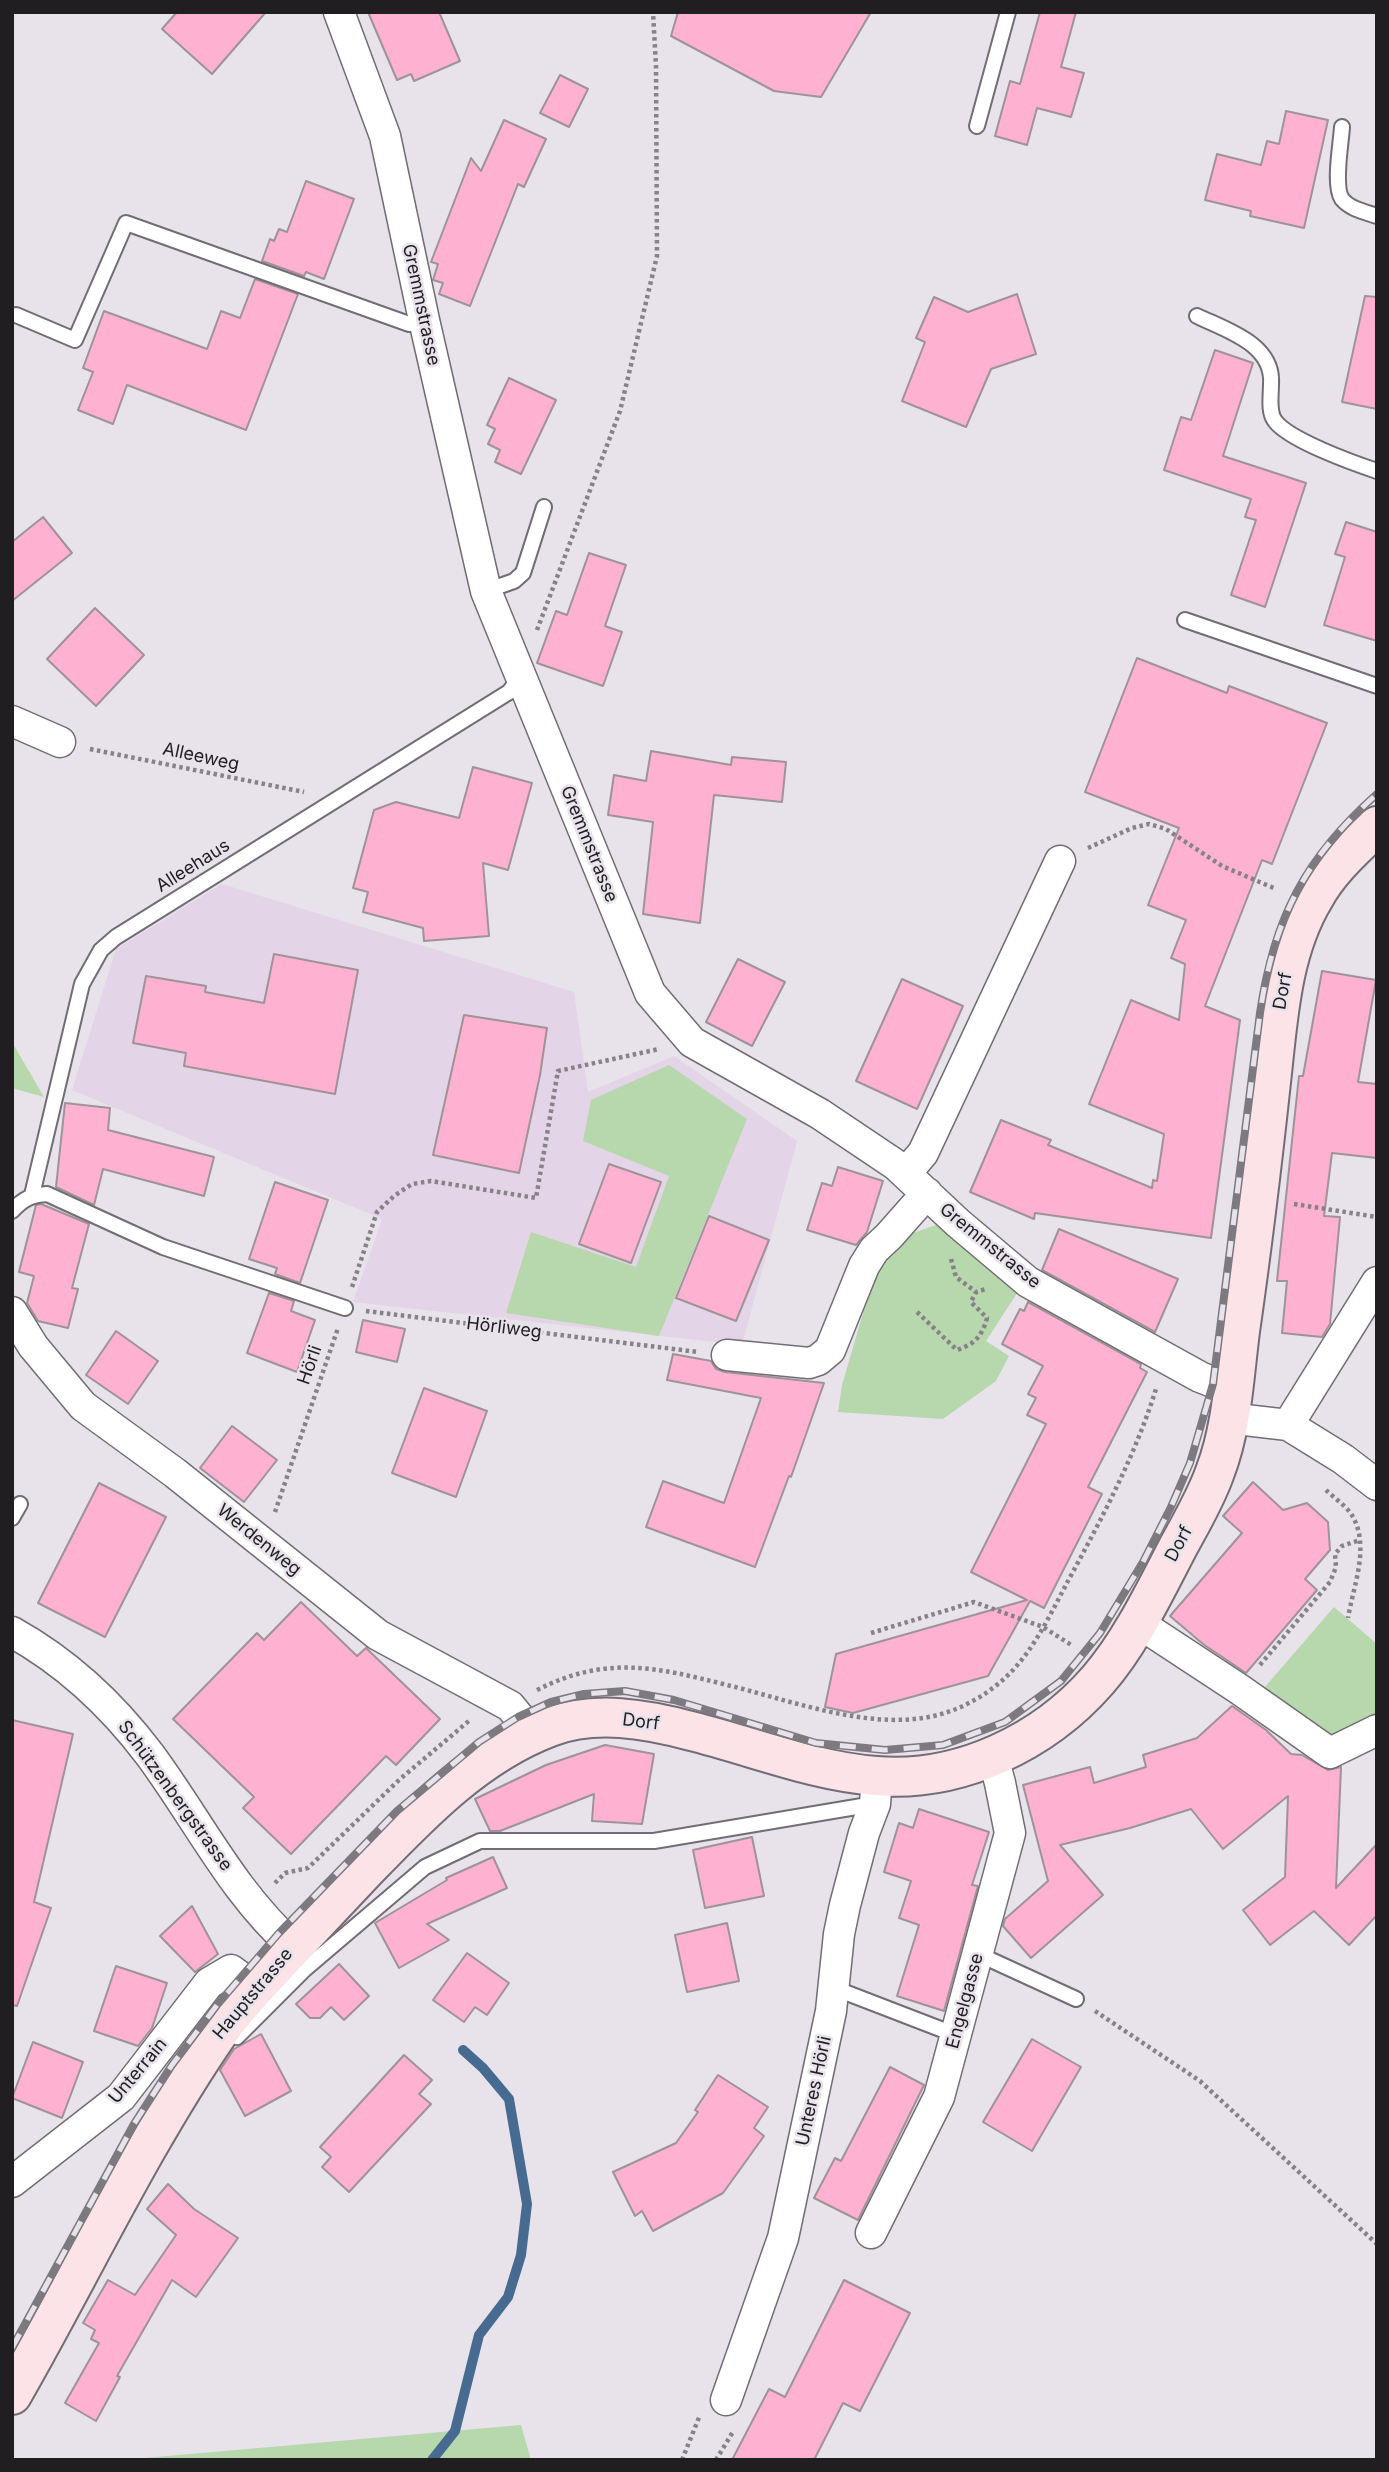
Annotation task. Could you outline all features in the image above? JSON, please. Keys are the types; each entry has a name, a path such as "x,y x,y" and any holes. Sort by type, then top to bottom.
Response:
{"street":[{"name":"Gremmstrasse","path":"339,12 385,136 486,591 650,993 692,1042 820,1114 916,1183 958,1223 1028,1282 1200,1377 1231,1404 1288,1425"},
{"path":"12,721 60,742"},
{"name":"Dorf","path":"541,1731 589,1720 639,1719 723,1739 811,1765 876,1790 993,1757 1033,1737 1064,1714 1108,1668 1137,1622 1216,1471 1231,1404 1258,1203 1280,1003 1289,957 1311,902 1325,880 1377,826"},
{"path":"727,1355 808,1363 818,1360 830,1350 864,1266 874,1250 889,1236 916,1183 923,1153 1060,861"},
{"path":"1377,1282 1288,1425 1377,1485"},
{"name":"Werdenweg","path":"12,1312 33,1346 83,1406 175,1473 378,1635 510,1706 541,1731"},
{"path":"1137,1622 1330,1753 1377,1730"},
{"name":"Schützenbergstrasse","path":"12,1632 93,1690 130,1730 151,1756 253,1905 293,1947"},
{"name":"Hauptstrasse","path":"12,2395 140,2162 222,2027 255,1988 411,1823 487,1759 541,1731"},
{"name":"Engelgasse","path":"871,2233 939,2096 1010,1833 993,1757"},
{"name":"Unteres Hörli","path":"726,2400 783,2238 831,2011 839,1934 845,1905 876,1790"},
{"name":"Unterrain","path":"12,2182 121,2097 209,1983 231,1970 255,1988"}],"lane":[{"path":"977,127 1008,12"},
{"path":"1342,127 1338,187 1343,199 1349,204 1377,216"},
{"path":"16,315 75,340 126,223 409,324 424,320"},
{"path":"1196,316 1249,341 1263,354 1272,377 1272,418 1281,428 1334,455 1377,471"},
{"path":"486,591 514,581 523,573 544,507"},
{"path":"1185,620 1377,686"},
{"name":"Alleehaus","path":"32,1195 82,984 101,950 116,937 509,692 520,677"},
{"path":"12,1211 32,1195 47,1194 163,1247 345,1308"},
{"path":"12,1518 20,1504"},
{"path":"222,2027 237,2037 304,1970 425,1867 481,1840 654,1841 876,1790"},
{"path":"978,1954 1076,1999"},
{"path":"834,1988 956,2035"}],"path":[{"path":"520,677 620,411 657,256 656,66 653,12"},
{"name":"Alleeweg","path":"60,742 336,799"},
{"path":"1060,861 1132,828 1149,824 1166,829 1222,866 1276,889"},
{"name":"Hörli","path":"275,1513 377,1212 412,1184 431,1181 536,1198 558,1071 692,1042"},
{"path":"1297,1205 1377,1217"},
{"path":"917,1312 957,1350 971,1346 983,1333 987,1318 971,1302 976,1292"},
{"name":"Hörliweg","path":"345,1308 727,1355"},
{"path":"253,1905 285,1873 308,1868 400,1780 496,1699 533,1692 588,1672 626,1666 664,1669 844,1714 883,1720 915,1719 950,1713 979,1698 1012,1671 1043,1627 1121,1480 1144,1428 1160,1378"},
{"path":"1324,1487 1353,1516 1360,1541 1359,1567 1348,1618"},
{"path":"1239,1689 1330,1582 1336,1567 1335,1554 1342,1546 1360,1541"},
{"path":"871,1633 974,1602 1043,1627 1073,1646"},
{"path":"1076,1999 1200,2081 1377,2244"}],"shaded area":[{"path":"222,884 574,992 588,1092 674,1056 797,1141 742,1345 353,1302 382,1219 72,1090 116,949"}],"green space":[{"path":"12,1042 44,1097 12,1088"},
{"path":"669,1065 747,1119 659,1336 506,1313 531,1232 636,1267 669,1176 583,1141 591,1100"},
{"path":"939,1224 1019,1290 986,1341 1009,1356 996,1381 943,1419 838,1412 842,1385 879,1259 907,1235"},
{"path":"1334,1607 1377,1644 1377,1722 1330,1744 1258,1695"},
{"path":"521,2425 531,2460 122,2460"}],"building":[{"path":"177,12 266,12 212,74 162,29"},
{"path":"368,12 439,12 460,61 414,81 411,74 397,80"},
{"path":"678,12 871,12 821,97 774,91 671,36"},
{"path":"1040,12 1076,12 1061,67 1084,73 1071,117 1037,108 1027,145 995,136 1010,81 1020,84"},
{"path":"560,75 588,89 569,127 540,113"},
{"path":"1286,111 1328,120 1304,228 1250,216 1251,211 1205,200 1217,154 1261,165 1267,141 1279,144"},
{"path":"504,120 546,139 524,187 518,184 470,306 439,294 443,283 433,280 438,264 431,262 471,158 481,171"},
{"path":"306,181 354,199 324,279 306,272 304,276 262,261 270,239 274,241 279,229 287,232"},
{"path":"255,279 298,294 246,430 127,385 113,424 78,410 93,372 83,368 104,311 207,349 221,311 240,318"},
{"path":"1017,294 1036,354 991,369 966,427 902,401 925,342 916,338 934,297 968,312"},
{"path":"1365,296 1377,297 1377,409 1342,402"},
{"path":"1215,350 1253,363 1223,456 1306,483 1265,607 1231,595 1256,520 1245,517 1251,499 1164,470 1181,417 1191,420"},
{"path":"509,378 556,400 521,474 495,462 500,450 488,444 495,429 487,425"},
{"path":"43,517 72,553 12,601 12,542"},
{"path":"1346,522 1377,532 1377,641 1324,625 1345,557 1335,554"},
{"path":"589,553 626,565 605,626 622,632 603,686 537,663 556,611 567,615"},
{"path":"95,608 144,655 96,706 47,659"},
{"path":"1137,658 1227,693 1229,686 1327,723 1272,864 1262,860 1205,1006 1240,1020 1211,1238 1035,1213 1034,1219 970,1192 1001,1120 1051,1140 1048,1145 1152,1188 1153,1180 1157,1181 1164,1134 1089,1104 1131,1000 1179,1020 1185,964 1171,958 1186,920 1148,905 1179,828 1085,792"},
{"path":"651,751 731,765 732,757 786,762 782,802 714,795 700,923 643,914 653,822 608,815 614,775 646,781"},
{"path":"473,767 532,783 508,870 483,863 489,936 424,941 423,928 363,912 368,892 353,888 374,810 396,802 459,818"},
{"path":"274,954 358,970 335,1094 184,1066 186,1053 133,1043 146,976 206,986 205,992 264,1003"},
{"path":"738,959 785,982 752,1046 706,1022"},
{"path":"1322,971 1376,980 1358,1082 1377,1084 1377,1158 1332,1153 1324,1216 1340,1217 1330,1324 1322,1337 1282,1333 1287,1281 1277,1281 1299,1076 1303,1076"},
{"path":"902,979 963,1006 917,1109 856,1081"},
{"path":"464,1015 547,1028 519,1173 433,1155"},
{"path":"65,1103 110,1108 108,1130 214,1157 204,1196 103,1169 94,1205 56,1187"},
{"path":"609,1164 661,1182 631,1263 579,1244"},
{"path":"838,1167 883,1181 867,1232 856,1245 807,1230 822,1183 832,1186"},
{"path":"275,1182 328,1200 300,1283 275,1274 277,1268 249,1259"},
{"path":"41,1204 89,1224 72,1288 78,1289 68,1328 38,1321 27,1303 34,1276 19,1272 36,1205"},
{"path":"709,1216 769,1240 736,1321 676,1298"},
{"path":"1059,1229 1178,1279 1155,1332 1042,1270"},
{"path":"269,1293 294,1301 291,1311 315,1320 297,1372 247,1353"},
{"path":"1028,1302 1141,1364 1140,1368 1147,1372 1088,1487 1102,1494 1044,1608 1030,1601 988,1676 853,1713 825,1707 836,1654 1027,1600 971,1572 1046,1424 1027,1415 1036,1398 1028,1394 1043,1366 1002,1344 1020,1309 1024,1311"},
{"path":"363,1320 405,1329 397,1362 356,1352"},
{"path":"116,1331 158,1361 128,1404 86,1375"},
{"path":"673,1354 711,1361 716,1369 725,1372 824,1383 791,1477 789,1476 755,1567 646,1527 663,1481 724,1503 761,1398 667,1380"},
{"path":"424,1388 487,1411 456,1497 392,1473"},
{"path":"232,1426 277,1460 244,1502 200,1468"},
{"path":"1253,1482 1283,1510 1307,1503 1328,1522 1330,1550 1305,1579 1317,1590 1246,1673 1203,1644 1170,1616 1242,1533 1223,1516"},
{"path":"99,1483 166,1517 105,1637 38,1603"},
{"path":"301,1602 357,1656 366,1648 440,1719 396,1765 386,1756 291,1854 243,1808 254,1797 173,1719 257,1633 264,1640"},
{"path":"1232,1706 1266,1730 1291,1754 1302,1755 1328,1770 1341,1767 1336,1888 1377,1844 1377,1915 1349,1945 1314,1911 1270,1945 1243,1910 1285,1877 1288,1796 1223,1849 1191,1809 1130,1828 1060,1845 1103,1895 1031,1958 1003,1926 1005,1919 1048,1881 1023,1785 1090,1767 1094,1783 1146,1767 1143,1755 1197,1738"},
{"path":"12,1720 73,1734 34,1902 51,1908 17,2006 12,2005"},
{"path":"605,1745 654,1754 642,1824 592,1821 594,1794 500,1831 490,1831 475,1799 546,1765"},
{"path":"919,1809 989,1832 972,1885 978,1886 944,2011 897,1996 919,1925 899,1918 911,1881 884,1872 899,1823 913,1828"},
{"path":"752,1837 764,1896 705,1908 693,1850"},
{"path":"493,1857 507,1888 427,1924 449,1940 399,1968 375,1923 447,1880 446,1878"},
{"path":"192,1906 218,1954 195,1972 160,1936"},
{"path":"727,1923 739,1981 687,1992 675,1935"},
{"path":"467,1953 509,1983 487,2015 475,2007 464,2022 433,2000"},
{"path":"339,1964 369,1996 344,2020 331,2007 320,2018 310,2018 296,2004"},
{"path":"116,1966 167,1983 152,2028 138,2046 94,2031"},
{"path":"261,2034 291,2091 245,2116 220,2070 234,2049"},
{"path":"1032,2039 1081,2067 1032,2151 983,2122"},
{"path":"33,2042 83,2062 62,2118 12,2098"},
{"path":"404,2055 432,2080 419,2094 431,2104 349,2192 322,2167 331,2157 320,2147"},
{"path":"890,2067 924,2085 858,2220 814,2198 835,2158 841,2161"},
{"path":"718,2075 768,2107 754,2128 764,2136 723,2193 653,2231 642,2211 635,2216 613,2172 676,2143 698,2112 695,2110"},
{"path":"168,2184 194,2209 238,2238 196,2297 172,2280 117,2376 120,2377 96,2421 65,2403 99,2343 91,2339 95,2330 83,2323 108,2280 135,2295 176,2235 147,2209"},
{"path":"844,2280 910,2313 860,2411 843,2403 814,2460 732,2460 769,2389 785,2397"}],"waterway":[{"path":"432,2460 455,2431 479,2335 508,2297 521,2255 527,2204 509,2099 483,2068 463,2050"}],"railway":[{"path":"12,2348 134,2124 172,2065 217,2005 279,1933 397,1811 479,1742 518,1717 551,1702 584,1694 625,1691 674,1700 816,1743 885,1750 943,1745 1005,1722 1061,1681 1100,1633 1143,1562 1190,1463 1213,1384 1260,1013 1274,948 1284,919 1312,866 1330,842 1377,794"}]}
